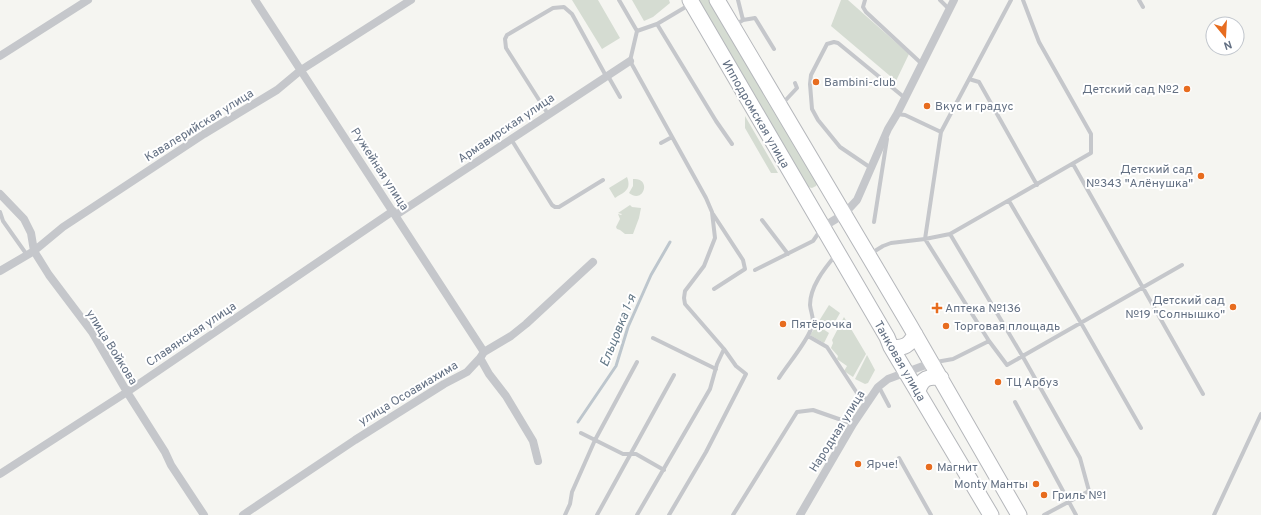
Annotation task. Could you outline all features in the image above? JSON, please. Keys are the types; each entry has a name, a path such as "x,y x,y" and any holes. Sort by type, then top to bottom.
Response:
{"highway":[{"name":"Ипподромская улица","path":"717,0 738,23 780,106 844,214"},
{"name":"Ипподромская улица","path":"691,2 823,227"},
{"path":"806,198 815,198 823,194 827,185"},
{"path":"844,214 941,378 1019,515"},
{"name":"Танковая улица","path":"823,227 887,337 891,347 991,515"},
{"path":"891,347 899,348 907,346 915,334"},
{"path":"918,391 920,384 925,379 933,377 941,378"}],"street":[{"path":"0,56 88,0"},
{"name":"Ружейная улица","path":"255,0 394,213 482,355 489,374 506,396 532,441 538,461"},
{"name":"Кавалерийская улица","path":"0,271 31,253 63,227 204,134 277,90 301,70 411,0"},
{"path":"823,227 844,214 857,200 888,129 954,0"},
{"name":"Армавирская улица","path":"394,213 630,61"},
{"name":"улица Войкова","path":"0,196 24,218 31,233 31,253 92,332 127,392 165,452 171,465 204,515"},
{"name":"Славянская улица","path":"0,474 127,392 394,213"},
{"name":"улица Осоавиахима","path":"243,515 355,440 444,384 467,372 482,355 526,324 593,262"},
{"name":"Народная улица","path":"801,515 853,424 878,387 888,380 932,363"}],"lane":[{"path":"619,0 638,31 630,61 706,198 712,212 743,260 745,269 714,289"},
{"path":"738,0 738,23 755,18 774,49"},
{"path":"865,0 863,7 866,12 922,64"},
{"path":"940,0 949,9"},
{"path":"1011,0 941,132 925,239 989,341 1007,365 1182,265"},
{"path":"868,256 891,243 950,234 1091,153 1091,134 1039,42 1023,0"},
{"path":"1139,0 1143,7"},
{"path":"638,31 657,24 691,2"},
{"path":"548,114 506,48 505,39 507,35 553,8 564,7 572,14 620,97"},
{"path":"657,24 716,121 732,144"},
{"path":"871,168 840,147 818,120 812,109 810,84 811,75 827,44 838,42 905,98"},
{"path":"969,79 979,82 1037,185"},
{"path":"780,106 797,88 794,83"},
{"path":"897,114 905,115 941,132"},
{"path":"874,222 888,129"},
{"path":"661,143 672,137"},
{"path":"511,139 555,208 603,180"},
{"path":"1073,164 1203,394"},
{"path":"1009,201 1141,428"},
{"path":"0,212 3,221 31,253"},
{"path":"669,515 706,452 746,374 736,366 724,349 686,304 684,298 685,290 704,266 715,238 712,212"},
{"path":"762,220 788,254"},
{"path":"755,270 813,241 823,227"},
{"path":"950,234 1023,357 1080,458 1089,491 1044,515"},
{"path":"779,378 812,328 814,318 810,307 811,296 823,270 838,253"},
{"path":"808,336 827,347 857,393 868,400"},
{"path":"653,338 716,369"},
{"path":"932,363 953,359 989,341"},
{"path":"637,515 710,389 724,349"},
{"path":"565,515 570,504 572,492 595,440 636,362"},
{"path":"598,515 674,375"},
{"path":"878,387 888,406"},
{"path":"1015,402 1076,515"},
{"path":"733,515 797,412 814,410 853,424"},
{"path":"1214,515 1261,414"},
{"path":"581,433 623,454 636,454 664,470"},
{"path":"898,458 931,515"}],"shaded area":[{"path":"572,0 598,0 620,38 602,49"},
{"path":"632,0 669,0 670,3 653,17 644,21"},
{"path":"698,0 712,0 819,181 816,186 812,188 808,187"},
{"path":"841,0 848,0 909,54 896,81 831,26"},
{"path":"745,116 778,173 771,173 745,128"},
{"path":"627,177 628,188 615,198 609,188"},
{"path":"633,179 639,180 644,186 644,190 639,196 634,196 629,193 633,186"},
{"path":"630,205 632,207 641,208 633,234 625,234 616,227 620,219 618,214 622,214 618,213"},
{"path":"829,305 840,313 831,329 819,321"},
{"path":"844,317 866,354 853,377 844,371 847,366 837,359 838,356 831,348 833,343 832,340"},
{"path":"817,325 829,333 824,343 810,335"},
{"path":"867,355 875,370 868,383 865,384 855,379"}],"waterway":[{"name":"Ельцовка 1-я","path":"578,422 616,366 628,327 651,275 670,242"}],"place":[{"name":"Bambini-club","path":"816,82"},
{"name":"Детский сад №2","path":"1187,89"},
{"name":"Вкус и градус","path":"927,106"},
{"name":"Детский сад №343 \"Алёнушка\"","path":"1201,176"},
{"name":"Детский сад №19 \"Солнышко\"","path":"1233,307"},
{"name":"Аптека №136","path":"937,308"},
{"name":"Пятёрочка","path":"783,324"},
{"name":"Торговая площадь","path":"946,326"},
{"name":"ТЦ Арбуз","path":"998,382"},
{"name":"Ярче!","path":"858,464"},
{"name":"Магнит","path":"929,467"},
{"name":"Monty Манты","path":"1036,484"},
{"name":"Гриль №1","path":"1044,495"}]}
